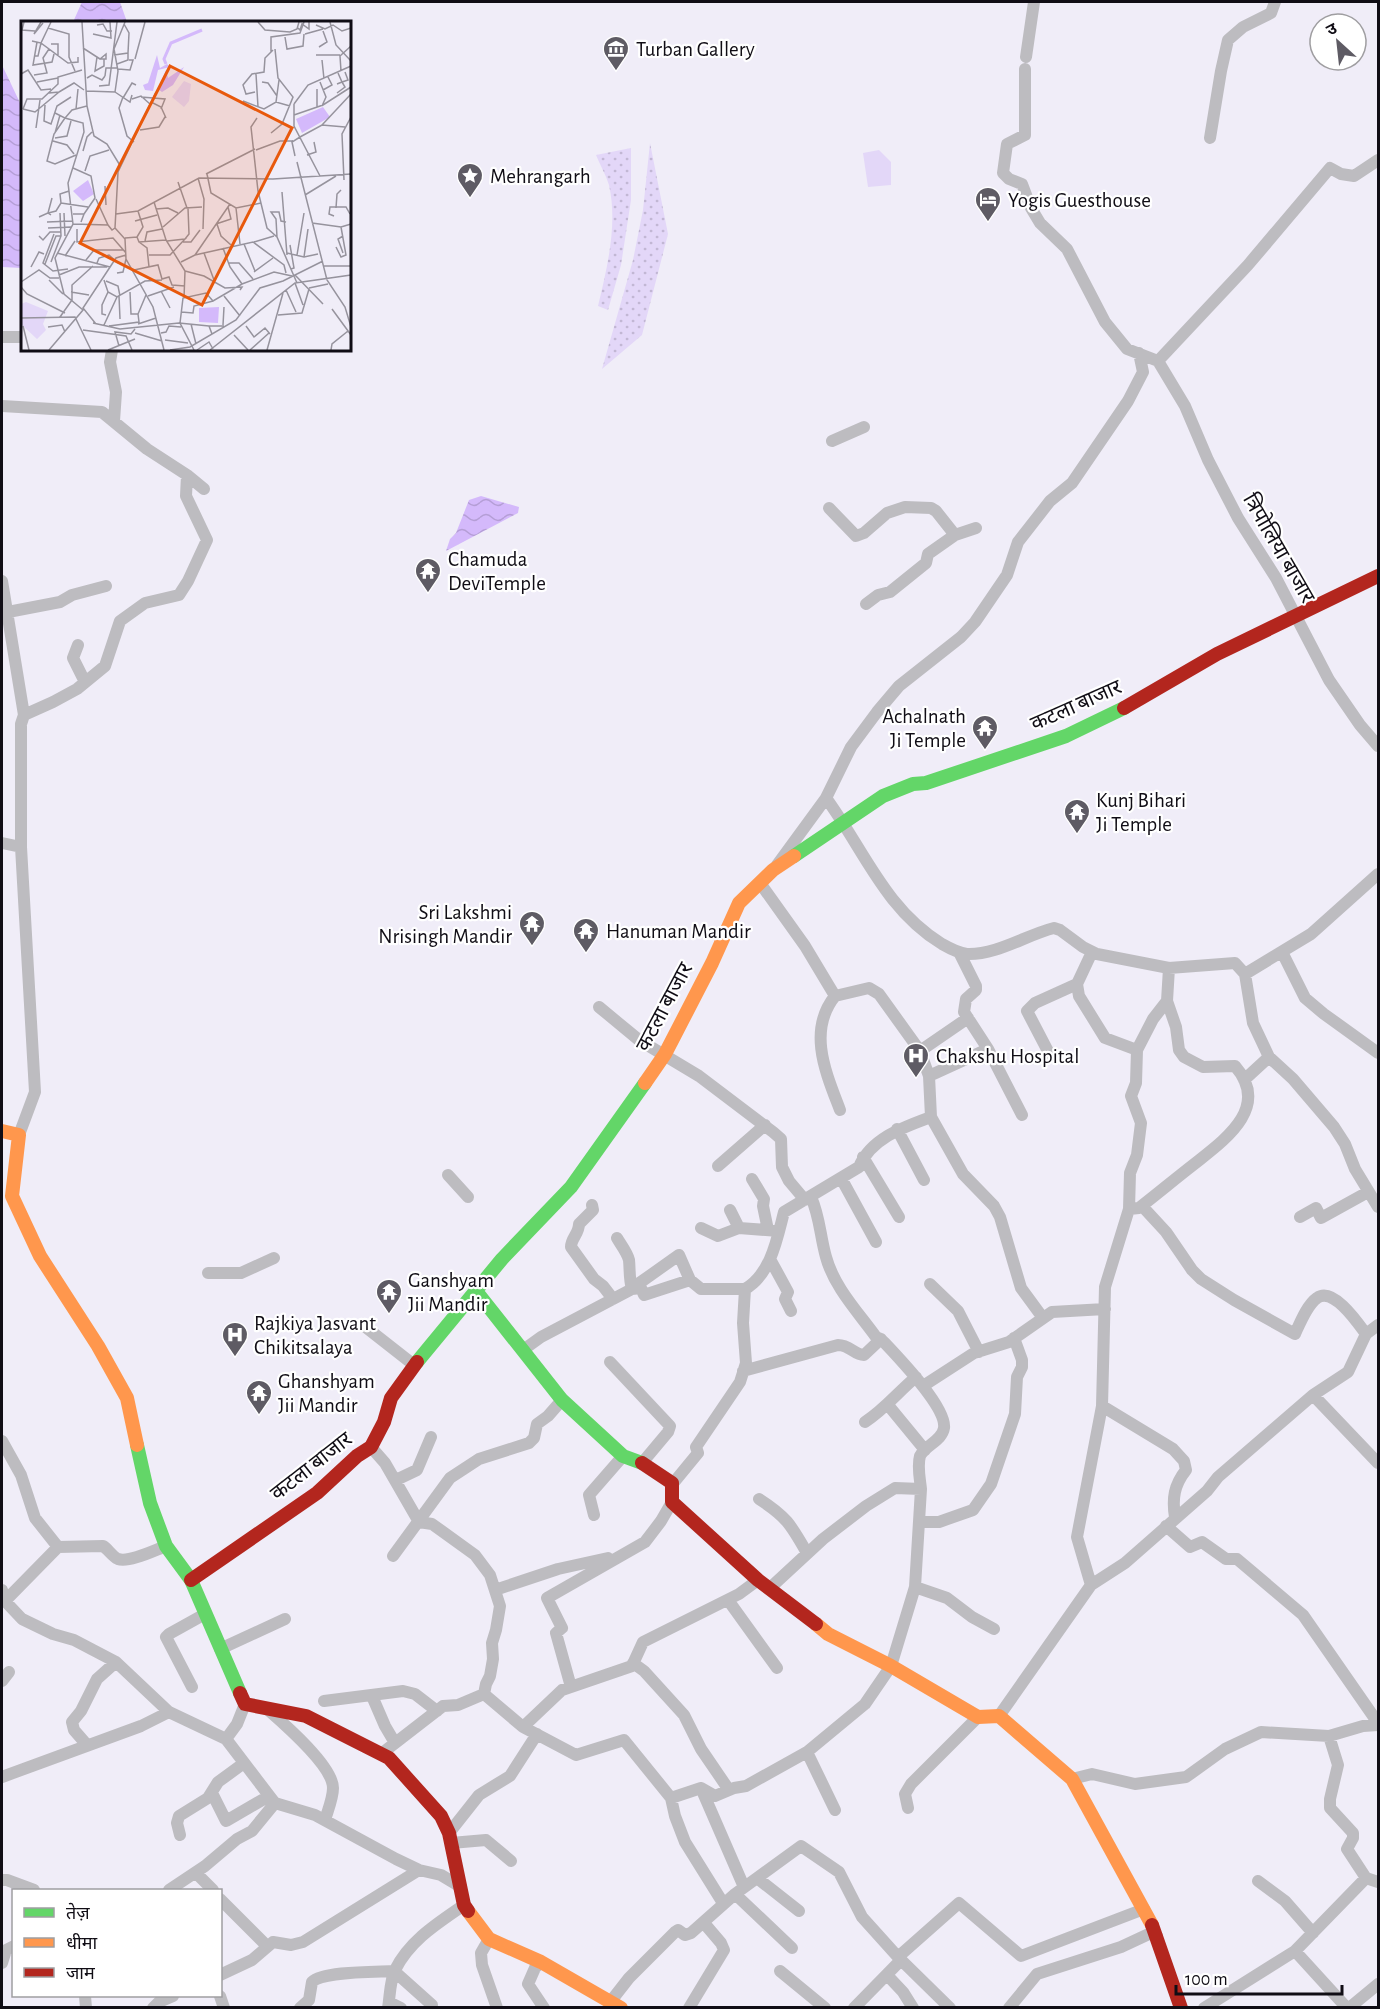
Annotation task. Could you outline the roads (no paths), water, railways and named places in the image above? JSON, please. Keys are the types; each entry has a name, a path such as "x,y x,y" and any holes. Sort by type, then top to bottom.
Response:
{"street":[{"path":"1034,2 1026,63 1026,135 1007,144 1003,173 1009,179 1022,184 1031,208 1040,223 1067,249 1105,322 1127,349 1158,362 1248,265 1330,168 1341,174 1354,176 1378,160"},
{"path":"1210,138 1228,40 1243,27 1271,13 1275,2"},
{"path":"2,337 21,337"},
{"path":"112,351 110,362 116,392 114,421"},
{"path":"773,870 826,798 851,747 892,693 961,637 975,622 1007,575 1018,542 1050,501 1072,483 1128,401 1143,372 1139,353"},
{"name":"त्रिपोलिया बाजार","path":"1158,362 1185,406 1208,460 1238,518 1262,554 1340,699 1378,746"},
{"path":"2,406 100,411 147,449 204,489"},
{"path":"831,441 864,427"},
{"path":"24,715 77,689 105,666 120,621 145,603 179,595 207,540 186,496 187,476"},
{"path":"829,508 856,536 864,533 887,513 905,507 931,508 955,535"},
{"path":"866,604 878,595 890,592 926,563 927,555 955,535 975,528"},
{"name":"कटला बाजार","path":"191,1580 317,1493 357,1456 371,1447 384,1422 391,1398 414,1365 502,1259 571,1187 665,1054 712,963 739,903 773,870 845,824 883,796 913,784 926,783 1066,736 1108,717 1217,654 1378,576"},
{"path":"2,581 24,715 21,724 21,847 36,1092 19,1135 12,1196 40,1256 98,1346 127,1398 150,1503 166,1546 191,1580 245,1704 237,1724 226,1739"},
{"path":"8,612 60,602 72,595 106,586"},
{"path":"78,645 73,658 85,681"},
{"path":"826,798 845,824 894,904 920,929 950,949 978,953 1054,928 1092,952 1169,968 1235,963 1245,974 1253,1023 1269,1057 1293,1079 1334,1126 1345,1144 1355,1169 1378,1207"},
{"path":"2,843 21,847"},
{"path":"1245,974 1311,934 1378,874"},
{"path":"760,883 805,946 835,996"},
{"path":"959,952 976,986 976,990 964,1004 964,1012 988,1050 1022,1115"},
{"path":"1092,952 1077,984 1079,996 1102,1036 1109,1041 1137,1050"},
{"path":"1282,952 1305,998 1378,1053"},
{"path":"1129,1209 1142,1206 1216,1148 1236,1129 1248,1099 1244,1080 1233,1065 1203,1066 1184,1057 1177,1046 1176,1027 1167,1001 1169,968"},
{"path":"1051,1057 1027,1011 1035,1003 1077,984"},
{"path":"840,1110 824,1065 821,1019 826,1007 835,996 869,988 879,994 920,1051 929,1076 931,1117 963,1174 994,1206 1000,1218 1021,1288 1043,1318"},
{"path":"1091,1585 1077,1537 1102,1406 1105,1287 1129,1209 1130,1173 1137,1155 1141,1123 1131,1096 1136,1083 1137,1050 1153,1019 1167,1001"},
{"path":"599,1006 639,1040 699,1076 781,1139 782,1167 789,1181 808,1199 818,1215 826,1256 832,1273 876,1337 920,1382 943,1421 944,1428 919,1459 921,1488 915,1587 891,1666 865,1704 807,1752 746,1786 715,1796 701,1788 671,1798"},
{"path":"920,1051 968,1018"},
{"path":"929,1076 988,1050"},
{"path":"1244,1080 1269,1057"},
{"path":"571,1687 556,1633 562,1628 546,1598 645,1542 661,1521 672,1502 672,1483 698,1453 696,1447 740,1382 746,1363 743,1323 746,1290 757,1280 770,1259 773,1230 784,1212 859,1167 863,1157 897,1129 931,1117"},
{"path":"718,1166 765,1125"},
{"path":"897,1129 924,1180"},
{"path":"2,1131 19,1135"},
{"path":"863,1157 899,1217"},
{"path":"448,1175 468,1197"},
{"path":"841,1178 876,1242"},
{"path":"752,1179 764,1199 763,1206 773,1230"},
{"path":"1300,1217 1316,1208 1321,1218 1368,1192"},
{"path":"592,1205 593,1210 579,1224 579,1232 571,1242 571,1247 594,1279 613,1299"},
{"path":"1142,1206 1166,1232 1192,1270 1201,1279 1281,1327 1295,1334 1313,1302 1323,1295 1331,1297 1344,1307 1366,1334"},
{"path":"730,1210 739,1228"},
{"path":"702,1228 718,1236 739,1228 773,1230"},
{"path":"617,1238 626,1252 629,1262 628,1272 636,1288 644,1295 690,1281"},
{"path":"523,1350 541,1337 636,1288 638,1284 679,1255 690,1281 701,1289 746,1290"},
{"path":"208,1273 236,1274 274,1258"},
{"path":"770,1259 788,1292 785,1299 791,1311"},
{"path":"930,1284 958,1311 979,1352"},
{"path":"476,1291 562,1400 623,1456 642,1463 672,1483"},
{"path":"865,1422 888,1405 902,1389 979,1352 1004,1345 1052,1312 1105,1309"},
{"path":"363,1325 414,1365"},
{"path":"999,1716 1091,1585 1125,1563 1207,1491 1218,1477 1313,1395 1348,1372 1366,1334 1378,1325"},
{"path":"919,1522 939,1522 973,1510 991,1484 1015,1414 1017,1377 1022,1359 1014,1338"},
{"path":"743,1371 838,1345 847,1346 857,1355 864,1355 880,1339"},
{"path":"610,1362 670,1426 668,1432 642,1463"},
{"path":"1313,1395 1378,1463"},
{"path":"393,1556 450,1478 479,1459 529,1443 534,1438 537,1424 548,1416 562,1400"},
{"path":"888,1405 925,1450"},
{"path":"1072,1779 1092,1774 1135,1784 1186,1777 1224,1749 1261,1732 1329,1736 1378,1724 1303,1615 1237,1559 1226,1559 1202,1542 1190,1547 1171,1522 1176,1484 1186,1470 1181,1456 1167,1444 1102,1406"},
{"path":"396,1480 417,1470 431,1437"},
{"path":"3,1446 21,1475 35,1518 58,1547"},
{"path":"371,1447 396,1480 419,1522"},
{"path":"594,1515 589,1495 623,1456"},
{"path":"770,1588 807,1553 866,1506 895,1488 921,1488"},
{"path":"759,1499 787,1520 807,1553"},
{"path":"672,1502 758,1580 828,1634 891,1666 978,1717 999,1716 1072,1779 1144,1909 1181,2007"},
{"path":"419,1522 432,1524 475,1555 490,1575 500,1606 492,1643 493,1659 490,1676 484,1694"},
{"path":"166,1546 122,1560 116,1558 103,1546 58,1547 3,1596 22,1619 53,1634 74,1640 116,1662 169,1712 226,1739 272,1799 325,1820 419,1870 441,1875 460,1887"},
{"path":"495,1590 558,1569 621,1556"},
{"path":"523,1727 562,1690 632,1666 643,1642 729,1600 758,1580"},
{"path":"915,1587 947,1598 972,1617 994,1629"},
{"path":"729,1600 777,1668"},
{"path":"192,1688 166,1638 169,1634 205,1614"},
{"path":"220,1648 285,1619"},
{"path":"87,1745 74,1730 72,1722 81,1711 97,1679 116,1662"},
{"path":"633,1663 644,1671 684,1715 701,1749 729,1790"},
{"path":"324,1701 403,1691 415,1694 437,1711"},
{"path":"381,1754 443,1706 458,1705 484,1694"},
{"path":"484,1694 523,1727 576,1755 624,1740 671,1798 685,1842 723,1903"},
{"path":"372,1696 395,1743"},
{"path":"245,1704 306,1716 389,1758 441,1816 450,1838 464,1905 489,1939 542,1962 616,2004 629,1978 675,1932 678,1930 688,1935 739,1890 801,1846 838,1872 862,1917 899,1958 950,2007"},
{"path":"266,1708 299,1738 329,1775 333,1788 325,1820"},
{"path":"2,1777 141,1726 169,1712"},
{"path":"908,1808 905,1794 911,1784 978,1717"},
{"path":"450,1838 479,1796 510,1776 537,1734"},
{"path":"1329,1736 1338,1765 1330,1808 1353,1833 1353,1838 1347,1847 1348,1851 1366,1878 1378,1882"},
{"path":"807,1752 835,1810"},
{"path":"180,1835 178,1816 204,1801 218,1782 243,1763"},
{"path":"701,1788 739,1890 792,1948"},
{"path":"212,1793 226,1821 272,1799"},
{"path":"174,1889 237,1839 252,1831 272,1799"},
{"path":"450,1838 486,1840 511,1860"},
{"path":"222,1974 252,1960 273,1942 291,1945 303,1942 419,1870"},
{"path":"196,1873 212,1889"},
{"path":"757,1878 799,1911"},
{"path":"1204,2007 1295,1951 1366,1878"},
{"path":"2,1880 31,1889"},
{"path":"1258,1881 1284,1901 1313,1933"},
{"path":"222,1901 267,1947"},
{"path":"854,2007 887,1975 899,1958 959,1903 1022,1956 1144,1909"},
{"path":"401,2007 388,2005 394,1971 422,1935 464,1905"},
{"path":"689,2007 724,1950 704,1923"},
{"path":"1012,2007 1037,1974 1121,1947 1151,1933 1156,1936"},
{"path":"489,1939 481,1953 482,1965 496,2007"},
{"path":"2,1963 6,1950 12,1947"},
{"path":"1295,1951 1348,2007 1378,1984"},
{"path":"542,1962 535,1968 528,1983 544,2007"},
{"path":"300,2007 309,2000 312,1982 318,1978 394,1971 432,2005"},
{"path":"780,1971 825,2007"},
{"path":"887,1975 913,2007"},
{"path":"153,2007 169,1997"}],"water":[{"path":"82,2 120,2 127,21 73,21"},
{"path":"2,65 21,105 21,268 2,267"},
{"path":"481,496 519,507 518,513 446,551 469,500"}],"place":[{"name":"Turban Gallery","path":"616,72"},
{"name":"Mehrangarh","path":"470,199"},
{"name":"Yogis Guesthouse","path":"988,223"},
{"name":"Chamuda DeviTemple","path":"428,594"},
{"name":"Achalnath Ji Temple","path":"985,751"},
{"name":"Kunj Bihari Ji Temple","path":"1077,835"},
{"name":"Sri Lakshmi Nrisingh Mandir","path":"532,947"},
{"name":"Hanuman Mandir","path":"586,954"},
{"name":"Chakshu Hospital","path":"916,1079"},
{"name":"Ganshyam Jii Mandir","path":"389,1315"},
{"name":"Rajkiya Jasvant Chikitsalaya","path":"235,1358"},
{"name":"Ghanshyam Jii Mandir","path":"259,1416"}]}
